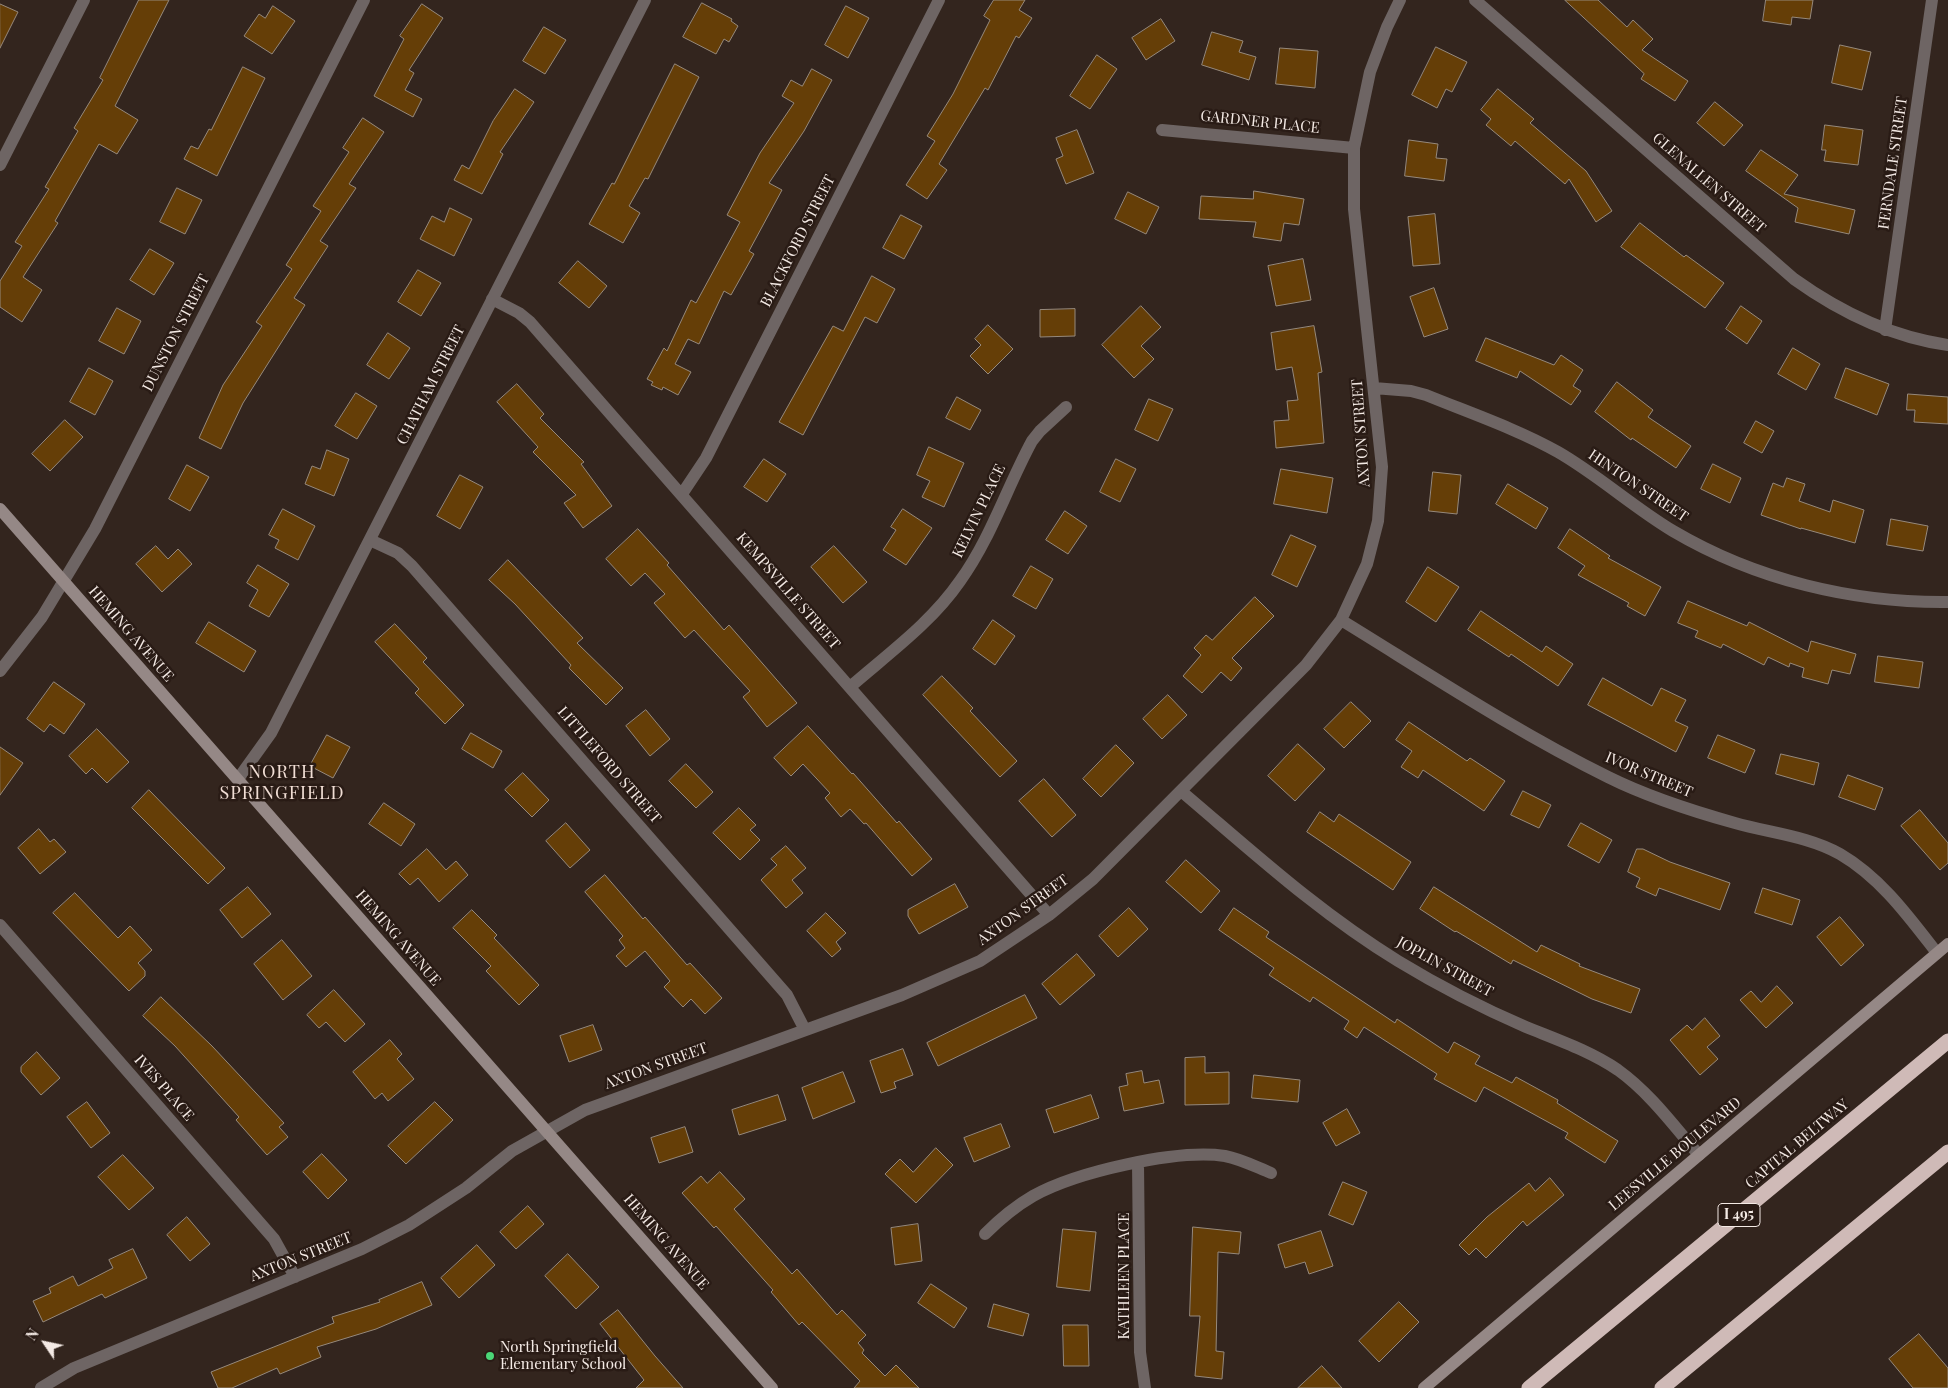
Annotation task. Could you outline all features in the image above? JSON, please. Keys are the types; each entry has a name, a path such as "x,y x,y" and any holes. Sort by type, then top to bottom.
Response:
{"highway":[{"name":"CAPITAL BELTWAY","path":"1529,1388 1948,1041"},
{"path":"1662,1388 1948,1152"}],"street":[{"path":"0,165 84,0"},
{"name":"DUNSTON STREET","path":"0,672 42,617 95,529 364,0"},
{"name":"CHATHAM STREET","path":"238,780 271,733 645,0"},
{"name":"BLACKFORD STREET","path":"682,494 706,458 939,0"},
{"name":"AXTON STREET","path":"41,1388 74,1368 362,1249 409,1225 466,1188 512,1151 601,1103 805,1030 953,974 1004,947 1093,880 1306,665 1341,620 1367,564 1378,521 1382,467 1354,208 1354,148 1370,72 1387,27 1400,0"},
{"name":"GLENALLEN STREET","path":"1475,0 1794,279 1832,305 1885,330 1924,342 1948,345"},
{"name":"FERNDALE STREET","path":"1885,330 1932,0"},
{"name":"GARDNER PLACE","path":"1162,130 1354,148"},
{"name":"KEMPSVILLE STREET","path":"492,299 519,313 530,322 1049,914"},
{"name":"HINTON STREET","path":"1374,388 1411,391 1426,395 1537,442 1578,465 1639,510 1675,532 1724,557 1775,577 1826,590 1878,599 1948,602"},
{"name":"KELVIN PLACE","path":"850,687 927,620 946,600 969,567 989,533 1032,441 1066,407"},
{"name":"HEMING AVENUE","path":"0,509 772,1388"},
{"name":"LITTLEFORD STREET","path":"370,540 398,553 412,566 762,966 786,995 805,1030"},
{"name":"IVOR STREET","path":"1341,620 1540,741 1609,777 1689,810 1736,824 1807,840 1840,855 1863,870 1886,891 1903,909 1937,953"},
{"name":"JOPLIN STREET","path":"1181,791 1310,901 1397,960 1466,999 1589,1053 1620,1072 1664,1113 1699,1156"},
{"name":"IVES PLACE","path":"0,925 274,1239 295,1277"},
{"name":"LEESVILLE BOULEVARD","path":"1424,1388 1948,944"},
{"path":"985,1234 1007,1213 1034,1195 1081,1177 1138,1163 1201,1155 1240,1160 1271,1173"},
{"name":"KATHLEEN PLACE","path":"1138,1163 1140,1352 1145,1388"}],"building":[{"path":"139,0 169,0 115,106 138,120 117,154 99,144 55,221 58,223 23,277 42,290 22,322 0,307 0,281 22,246 15,242 49,189 45,187 78,131 74,128 103,80 100,78"},
{"path":"994,0 1025,0 1019,10 1032,18 1019,38 1016,36 988,90 985,88 939,164 947,170 927,199 906,185 935,141 927,136 953,94 990,20 984,16"},
{"path":"1565,0 1598,0 1627,27 1633,20 1653,39 1642,50 1688,81 1675,101 1641,79 1644,74"},
{"path":"1766,0 1813,0 1810,19 1792,17 1791,25 1763,21"},
{"path":"702,3 732,19 731,21 738,26 729,42 724,39 716,54 683,37"},
{"path":"0,4 18,12 0,48"},
{"path":"422,4 443,18 409,70 414,73 405,90 422,99 413,117 374,96 404,39 400,36"},
{"path":"273,6 295,21 272,54 244,36 259,14 265,18"},
{"path":"846,6 869,18 848,58 825,45"},
{"path":"1161,19 1175,41 1146,60 1132,38"},
{"path":"544,27 566,40 545,74 523,61"},
{"path":"1212,32 1243,41 1239,52 1256,57 1249,80 1202,65"},
{"path":"1840,45 1871,52 1862,90 1832,83"},
{"path":"1436,47 1467,62 1452,92 1446,89 1437,108 1412,95"},
{"path":"1280,48 1318,51 1315,88 1276,84"},
{"path":"1097,55 1117,69 1090,109 1070,96"},
{"path":"675,64 699,77 648,179 645,178 629,206 640,213 623,243 589,224 612,183 614,184"},
{"path":"243,67 265,78 217,176 184,159 191,146 198,149 209,129 211,130"},
{"path":"812,69 832,80 804,131 769,183 782,190 749,251 754,254 731,295 724,291 699,344 688,339 675,364 691,372 678,395 663,387 662,390 651,385 653,382 647,379 664,348 667,351 691,300 696,303 740,222 727,215 760,153 794,103 782,96 791,80 802,86"},
{"path":"515,89 534,102 500,152 503,154 482,194 454,180 462,165 469,169 493,121"},
{"path":"1498,89 1534,119 1530,123 1586,171 1612,211 1596,222 1569,179 1565,184 1515,141 1511,146 1486,125 1491,119 1481,110"},
{"path":"1715,102 1743,125 1724,146 1697,123"},
{"path":"363,118 384,132 349,184 356,188 320,241 328,246 294,298 305,305 243,403 221,449 199,438 223,385 262,326 256,322 292,269 286,265 321,211 313,206 349,152 343,148"},
{"path":"1825,125 1863,130 1858,165 1824,161 1826,150 1822,150"},
{"path":"1077,130 1094,173 1066,184 1056,159 1063,156 1056,138"},
{"path":"1409,140 1438,144 1436,158 1447,159 1444,181 1405,176"},
{"path":"1761,150 1798,175 1784,194 1855,210 1849,234 1795,222 1798,208 1746,171"},
{"path":"177,188 202,200 185,234 160,222"},
{"path":"1254,191 1304,199 1299,225 1284,223 1281,241 1253,237 1256,222 1199,219 1201,196 1253,199"},
{"path":"1128,192 1159,207 1146,234 1115,219"},
{"path":"450,208 472,219 454,256 420,239 432,216 444,222"},
{"path":"1435,214 1440,264 1413,266 1408,217"},
{"path":"901,215 922,226 904,259 883,248"},
{"path":"1640,223 1684,257 1686,255 1724,283 1705,308 1621,247"},
{"path":"150,249 174,263 154,295 130,280"},
{"path":"1303,259 1311,300 1276,306 1268,266"},
{"path":"578,261 607,286 589,308 559,283"},
{"path":"418,270 441,283 421,316 398,302"},
{"path":"872,276 895,289 877,323 865,317 803,435 779,422 833,326 843,331"},
{"path":"1434,288 1448,329 1424,337 1410,297"},
{"path":"1141,306 1161,327 1141,346 1154,359 1134,378 1102,345"},
{"path":"1741,306 1762,321 1747,344 1726,329"},
{"path":"117,308 141,321 124,354 99,341"},
{"path":"1075,309 1075,336 1040,337 1040,310"},
{"path":"988,325 1013,349 988,374 970,356 981,345 975,339"},
{"path":"1314,326 1322,372 1318,373 1324,443 1276,448 1274,421 1289,420 1287,401 1298,400 1292,367 1276,370 1271,333"},
{"path":"388,333 410,348 389,379 367,365"},
{"path":"1486,338 1554,365 1561,355 1583,370 1573,386 1581,391 1571,405 1520,371 1517,378 1476,361"},
{"path":"1793,348 1820,364 1806,390 1778,374"},
{"path":"89,368 113,381 95,415 70,402"},
{"path":"1846,368 1889,384 1877,415 1835,398"},
{"path":"1617,382 1653,410 1648,417 1691,446 1676,468 1632,438 1631,440 1595,412"},
{"path":"517,384 544,414 540,418 584,462 581,464 612,506 583,528 564,503 576,495 533,452 538,447 497,402"},
{"path":"356,393 377,406 357,439 335,426"},
{"path":"1908,394 1948,397 1948,424 1914,422 1915,410 1907,410"},
{"path":"957,397 981,410 970,430 946,418"},
{"path":"1149,399 1173,409 1158,441 1135,430"},
{"path":"65,420 83,437 50,471 32,454"},
{"path":"1756,421 1774,431 1762,453 1744,443"},
{"path":"929,447 964,463 944,507 922,497 930,481 917,475"},
{"path":"327,450 349,459 334,496 305,484 312,466 320,469"},
{"path":"764,459 786,474 767,502 744,487"},
{"path":"1116,459 1136,469 1120,502 1100,492"},
{"path":"1713,464 1741,478 1730,503 1701,489"},
{"path":"187,465 209,477 190,511 169,499"},
{"path":"1281,469 1333,478 1327,513 1274,504"},
{"path":"1433,472 1461,475 1457,514 1429,511"},
{"path":"460,475 483,487 460,529 437,516"},
{"path":"1787,478 1805,484 1799,501 1830,512 1833,500 1864,510 1855,543 1801,529 1761,515 1773,483 1783,487"},
{"path":"1508,484 1548,508 1536,529 1496,504"},
{"path":"283,509 315,526 298,560 275,548 279,540 269,535"},
{"path":"903,509 932,528 906,565 883,550 896,530 891,527"},
{"path":"1065,511 1087,526 1068,554 1046,540"},
{"path":"1891,519 1928,526 1923,551 1887,545"},
{"path":"638,529 669,563 667,565 724,630 729,625 797,703 767,727 743,697 750,691 694,630 685,638 654,603 665,594 645,573 631,586 606,559"},
{"path":"1570,529 1610,556 1608,558 1661,587 1645,616 1627,606 1629,603 1578,575 1585,566 1558,548"},
{"path":"1291,535 1316,546 1297,587 1272,575"},
{"path":"156,546 168,559 178,549 192,564 162,592 136,564"},
{"path":"834,546 867,582 843,603 811,567"},
{"path":"508,560 583,638 577,643 623,688 606,705 569,668 571,665 515,604 489,580"},
{"path":"258,565 289,584 269,617 249,606 258,590 247,583"},
{"path":"1031,566 1053,579 1036,609 1013,596"},
{"path":"1428,567 1459,587 1436,622 1406,602"},
{"path":"1255,597 1274,616 1232,658 1242,668 1231,681 1221,672 1202,693 1183,676 1201,655 1194,648 1206,635 1212,640"},
{"path":"1688,601 1747,626 1749,622 1808,652 1811,641 1856,654 1850,674 1832,670 1828,684 1802,677 1804,668 1790,663 1789,667 1768,657 1764,665 1723,644 1721,648 1695,637 1698,631 1678,623"},
{"path":"1481,611 1542,652 1546,646 1573,664 1558,686 1511,654 1509,657 1468,630"},
{"path":"993,620 1015,636 995,665 973,649"},
{"path":"209,622 256,651 244,672 196,643"},
{"path":"395,624 427,658 423,662 464,705 445,724 415,693 419,689 375,642"},
{"path":"1878,656 1923,662 1919,688 1875,682"},
{"path":"942,676 973,708 970,711 1017,761 1000,777 923,695"},
{"path":"1603,678 1652,706 1661,688 1686,700 1675,721 1688,727 1676,752 1588,705"},
{"path":"54,682 85,704 64,734 50,724 44,732 27,719"},
{"path":"1168,695 1187,715 1162,739 1143,719"},
{"path":"1351,702 1371,721 1344,748 1324,729"},
{"path":"646,710 670,739 650,756 626,726"},
{"path":"1409,722 1467,761 1470,758 1505,781 1484,811 1423,770 1418,778 1401,767 1412,751 1396,740"},
{"path":"808,726 897,823 899,821 932,859 912,876 866,823 864,824 850,809 841,817 825,798 830,793 803,764 791,776 774,758"},
{"path":"97,729 129,762 107,783 92,768 86,774 69,756"},
{"path":"471,733 502,751 493,768 462,749"},
{"path":"327,735 350,747 333,778 310,766"},
{"path":"1718,735 1755,750 1745,773 1708,758"},
{"path":"1298,744 1325,769 1295,801 1268,776"},
{"path":"1116,745 1134,763 1101,797 1083,779"},
{"path":"0,747 23,763 0,795"},
{"path":"1781,754 1819,763 1814,785 1776,774"},
{"path":"686,764 713,792 696,808 669,781"},
{"path":"523,773 549,800 532,817 505,790"},
{"path":"1848,775 1883,788 1875,810 1839,797"},
{"path":"1044,779 1076,815 1052,837 1019,801"},
{"path":"149,790 225,868 208,884 132,808"},
{"path":"1523,791 1551,805 1539,828 1511,815"},
{"path":"384,803 415,824 401,846 369,824"},
{"path":"739,808 756,825 750,830 760,840 740,860 713,833"},
{"path":"1920,810 1948,843 1948,863 1940,870 1901,826"},
{"path":"1320,812 1334,822 1339,814 1411,862 1393,890 1307,832"},
{"path":"566,823 590,850 570,868 546,841"},
{"path":"1581,823 1612,840 1599,863 1568,846"},
{"path":"39,829 50,842 54,839 66,852 40,874 18,848"},
{"path":"786,846 806,868 792,880 803,893 786,908 761,880 777,865 771,859"},
{"path":"427,849 446,870 456,861 468,875 439,902 418,878 410,885 399,874"},
{"path":"1637,849 1643,849 1670,862 1730,883 1720,910 1659,888 1656,896 1636,887 1640,878 1628,872"},
{"path":"1186,860 1220,891 1201,913 1166,882"},
{"path":"605,875 643,919 645,917 687,965 690,963 722,998 705,1014 691,999 683,1007 664,987 670,981 645,951 626,967 616,956 625,948 619,940 623,936 585,892"},
{"path":"955,884 968,907 919,934 908,916 908,910"},
{"path":"248,887 271,914 242,938 220,910"},
{"path":"1434,887 1537,952 1541,945 1580,964 1579,966 1640,989 1631,1013 1592,999 1513,960 1511,964 1455,932 1420,909"},
{"path":"1763,888 1800,900 1792,925 1755,913"},
{"path":"75,893 118,938 130,926 152,950 138,963 145,971 145,976 129,991 53,913"},
{"path":"1129,908 1148,929 1118,957 1099,936"},
{"path":"1234,908 1269,932 1266,937 1395,1023 1397,1019 1448,1053 1454,1042 1480,1056 1475,1064 1512,1083 1516,1077 1558,1100 1557,1103 1618,1141 1605,1163 1565,1138 1568,1133 1484,1087 1476,1102 1434,1079 1437,1074 1364,1027 1357,1038 1344,1029 1349,1021 1313,997 1310,1002 1269,975 1274,968 1219,930"},
{"path":"472,910 497,935 494,938 539,985 519,1005 486,971 491,966 453,928"},
{"path":"826,913 846,933 836,942 841,949 832,957 807,931"},
{"path":"1840,917 1864,945 1841,966 1817,937"},
{"path":"282,940 312,976 283,1000 254,964"},
{"path":"1077,954 1095,975 1060,1005 1042,984"},
{"path":"1777,986 1793,1003 1766,1028 1740,1000 1751,991 1761,1002"},
{"path":"334,990 365,1024 345,1042 326,1022 319,1028 307,1015"},
{"path":"1025,995 1037,1018 938,1066 927,1043"},
{"path":"161,997 212,1046 284,1123 279,1127 288,1137 267,1155 236,1120 239,1117 175,1046 143,1016"},
{"path":"1705,1018 1720,1036 1707,1047 1718,1059 1700,1075 1670,1040 1687,1025 1692,1030"},
{"path":"593,1025 602,1050 569,1062 560,1036"},
{"path":"390,1040 402,1054 397,1059 414,1079 388,1101 382,1093 375,1099 353,1072"},
{"path":"903,1049 913,1075 894,1082 896,1088 881,1093 870,1061"},
{"path":"37,1052 60,1078 41,1095 21,1072 21,1067"},
{"path":"1205,1057 1205,1073 1229,1072 1229,1104 1185,1105 1185,1058"},
{"path":"1142,1071 1144,1083 1159,1080 1164,1103 1124,1111 1119,1087 1128,1085 1126,1074"},
{"path":"843,1072 855,1102 813,1119 802,1088"},
{"path":"1254,1075 1300,1080 1298,1102 1252,1098"},
{"path":"778,1095 786,1120 739,1135 732,1110"},
{"path":"1091,1095 1099,1118 1054,1133 1046,1110"},
{"path":"87,1102 110,1133 91,1148 67,1117"},
{"path":"435,1102 453,1120 406,1164 388,1146"},
{"path":"1347,1109 1360,1133 1336,1146 1323,1123"},
{"path":"1001,1124 1010,1147 974,1162 964,1138"},
{"path":"685,1127 693,1152 659,1163 651,1138"},
{"path":"936,1148 953,1165 916,1203 885,1174 900,1159 913,1172"},
{"path":"322,1154 347,1180 328,1199 303,1172"},
{"path":"123,1155 154,1188 129,1210 98,1177"},
{"path":"720,1172 745,1199 734,1209 792,1274 797,1269 837,1315 842,1310 866,1335 858,1343 864,1350 862,1353 885,1376 896,1365 919,1388 854,1388 860,1381 802,1322 799,1325 771,1292 773,1290 716,1226 714,1228 682,1193 701,1176 707,1183"},
{"path":"1550,1178 1564,1195 1527,1226 1523,1221 1486,1258 1476,1248 1469,1255 1459,1245 1487,1217 1529,1183 1535,1191"},
{"path":"1343,1182 1367,1192 1353,1225 1329,1215"},
{"path":"528,1206 544,1224 516,1249 500,1232"},
{"path":"187,1217 210,1244 190,1261 167,1235"},
{"path":"918,1224 922,1261 895,1265 891,1228"},
{"path":"1193,1227 1241,1232 1239,1254 1218,1252 1216,1351 1224,1352 1222,1379 1195,1376 1200,1316 1190,1316"},
{"path":"1063,1229 1096,1232 1090,1291 1057,1287"},
{"path":"1321,1231 1333,1266 1309,1274 1305,1262 1285,1268 1278,1245"},
{"path":"477,1245 495,1265 459,1298 441,1278"},
{"path":"133,1249 147,1278 105,1298 102,1294 43,1322 33,1301 51,1293 49,1288 73,1276 78,1286 113,1268 109,1260"},
{"path":"568,1254 599,1287 576,1309 545,1276"},
{"path":"422,1282 432,1305 376,1329 317,1347 321,1357 280,1374 277,1368 232,1388 218,1388 211,1372 334,1323 332,1317 380,1302 379,1300"},
{"path":"931,1284 967,1308 954,1328 918,1303"},
{"path":"1399,1302 1419,1322 1379,1362 1359,1341"},
{"path":"994,1304 1029,1314 1023,1336 988,1327"},
{"path":"618,1310 683,1388 636,1388 644,1380 600,1324"},
{"path":"1063,1325 1088,1325 1089,1366 1064,1366"},
{"path":"1919,1334 1948,1368 1948,1388 1913,1388 1889,1359"},
{"path":"1322,1366 1342,1388 1298,1388"}],"place":[{"name":"North Springfield Elementary School","path":"490,1356"}],"district":[{"name":"NORTH SPRINGFIELD","path":"282,782"}]}
